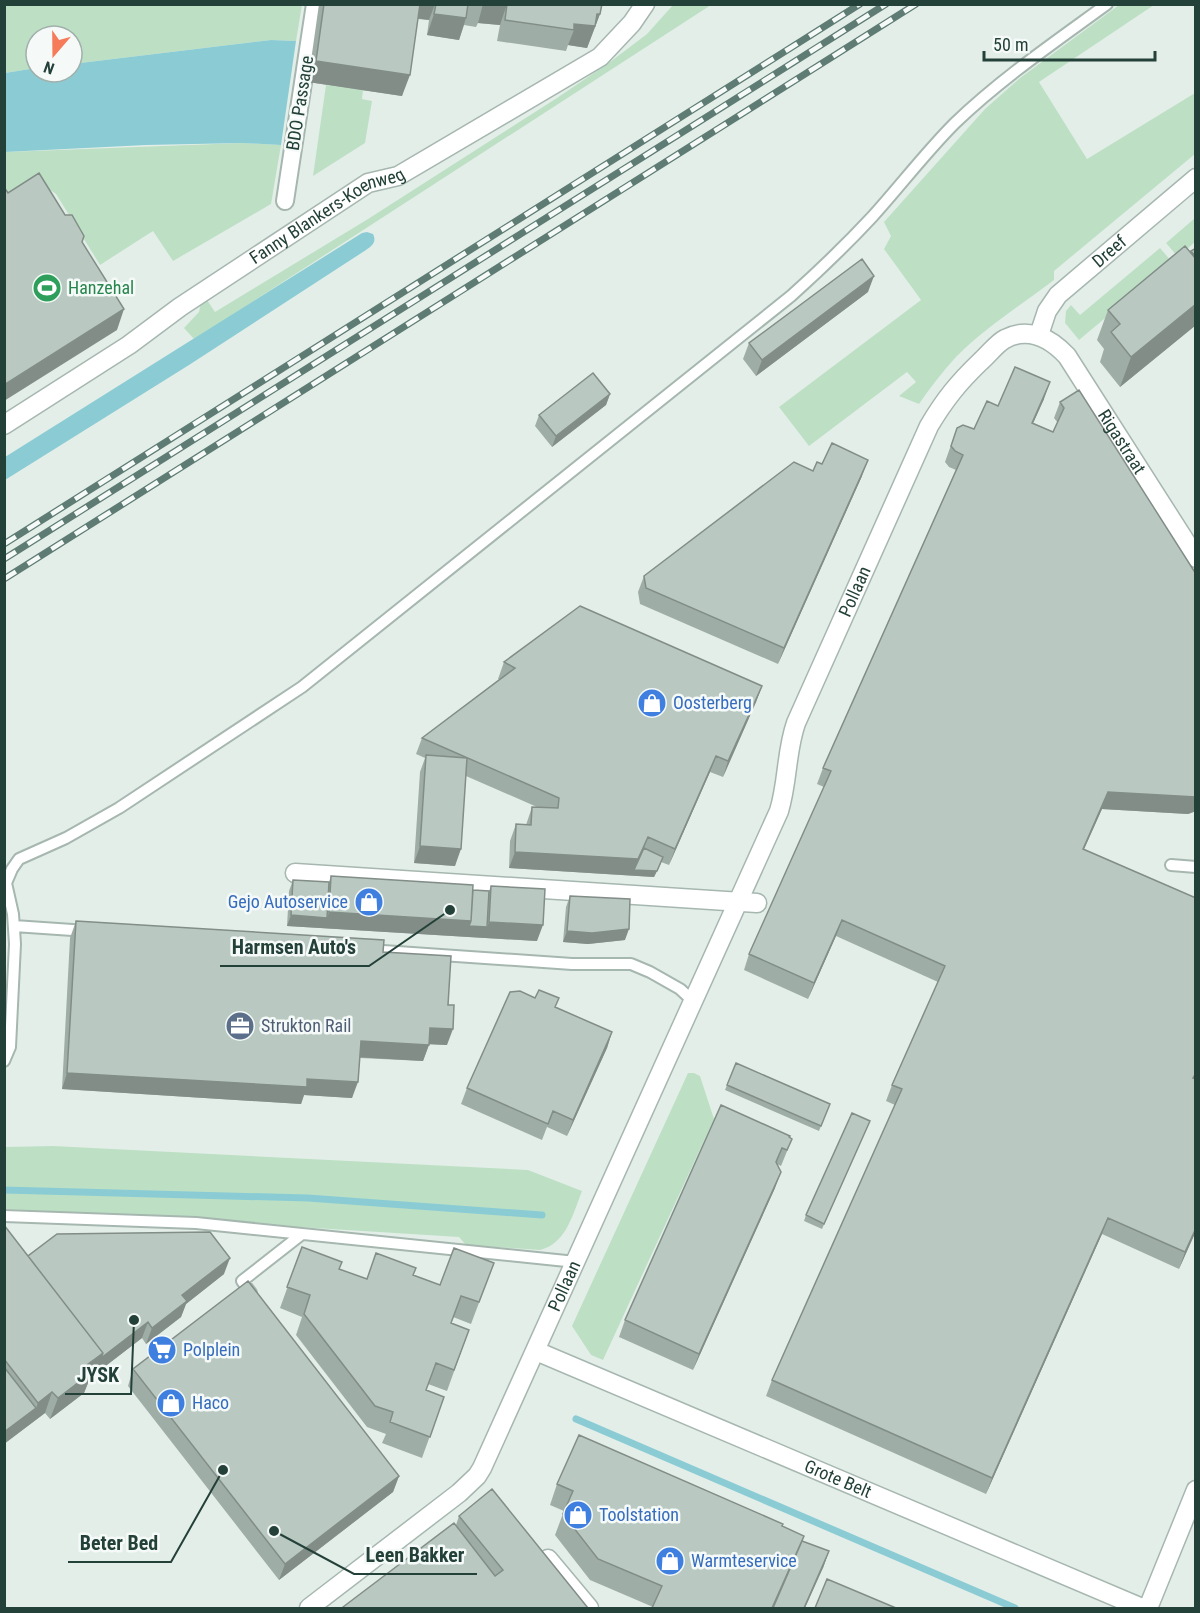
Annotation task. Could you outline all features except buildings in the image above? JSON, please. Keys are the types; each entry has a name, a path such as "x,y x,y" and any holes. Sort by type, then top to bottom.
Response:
{"street":[{"name":"BDO Passage","path":"285,201 315,4"},
{"name":"Fanny Blankers-Koenweg","path":"4,424 129,345 180,307 368,183 398,176 600,57 632,23 645,4"},
{"name":"Dreef","path":"1039,335 1047,311 1058,295 1196,178"},
{"name":"Pollaan","path":"309,1608 459,1493 477,1476 487,1459 779,811 789,748 796,723 929,426 957,383 1004,339 1015,335 1039,335"},
{"name":"Rigastraat","path":"1039,335 1051,341 1068,356 1196,558"},
{"path":"295,873 757,903"},
{"name":"Grote Belt","path":"536,1351 1142,1608"},
{"path":"477,1476 490,1489"},
{"path":"1148,1608 1196,1490"},
{"path":"536,1544 589,1608"}],"lane":[{"path":"4,1061 10,1047 14,926 6,884 12,868 19,859 119,808 302,687 791,296 848,242 874,215 931,147 982,98 1107,4"},
{"path":"1171,865 1196,867"},
{"path":"14,926 97,932"},
{"path":"358,950 572,964 631,964 680,989 693,1001"},
{"path":"4,1216 195,1223 576,1262"},
{"path":"256,1299 242,1281 302,1234"}],"green space":[{"path":"4,5 302,5 296,41 271,40 84,63 84,24 24,24 24,70 5,73"},
{"path":"673,5 711,5 194,339 184,328 199,312 201,302 205,297 215,312 368,219 610,62 647,34"},
{"path":"1119,5 1154,5 1039,82 1087,159 1195,93 1195,154 1054,271 1054,280 967,346 946,368 919,404 899,396 916,382 907,372 809,446 779,407 921,300 884,249 891,236 884,222 985,109 1020,78"},
{"path":"326,85 363,90 362,99 372,101 365,143 313,176"},
{"path":"242,143 281,145 271,204 173,261 153,231 100,265 56,194 42,184 17,198 5,191 5,152"},
{"path":"1195,218 1195,242 1178,257 1166,243"},
{"path":"1160,248 1172,262 1079,340 1065,323 1066,311 1071,305 1080,315"},
{"path":"688,1073 700,1076 714,1119 603,1360 591,1355 572,1326"},
{"path":"53,1146 528,1170 582,1191 572,1218 562,1235 549,1247 540,1250 466,1245 459,1237 5,1209 4,1147"}],"water":[{"path":"271,40 296,41 281,145 242,143 146,145 5,152 5,73 24,70 24,84 84,84 84,63"},
{"path":"367,232 373,234 374,242 366,250 189,365 5,480 5,457"}],"waterway":[{"path":"4,1190 308,1198 542,1215"},
{"path":"576,1419 1015,1608"}],"railway":[{"path":"4,544 860,4"},
{"path":"4,559 886,4"},
{"path":"4,579 916,4"}],"place":[{"name":"Hanzehal","path":"47,288"},
{"name":"Oosterberg","path":"652,703"},
{"name":"Gejo Autoservice","path":"369,902"},
{"name":"Harmsen Auto's","path":"450,910"},
{"name":"Strukton Rail","path":"240,1026"},
{"name":"JYSK","path":"134,1320"},
{"name":"Polplein","path":"162,1350"},
{"name":"Haco","path":"171,1403"},
{"name":"Beter Bed","path":"223,1470"},
{"name":"Toolstation","path":"578,1515"},
{"name":"Leen Bakker","path":"274,1531"},
{"name":"Warmteservice","path":"670,1561"}]}
